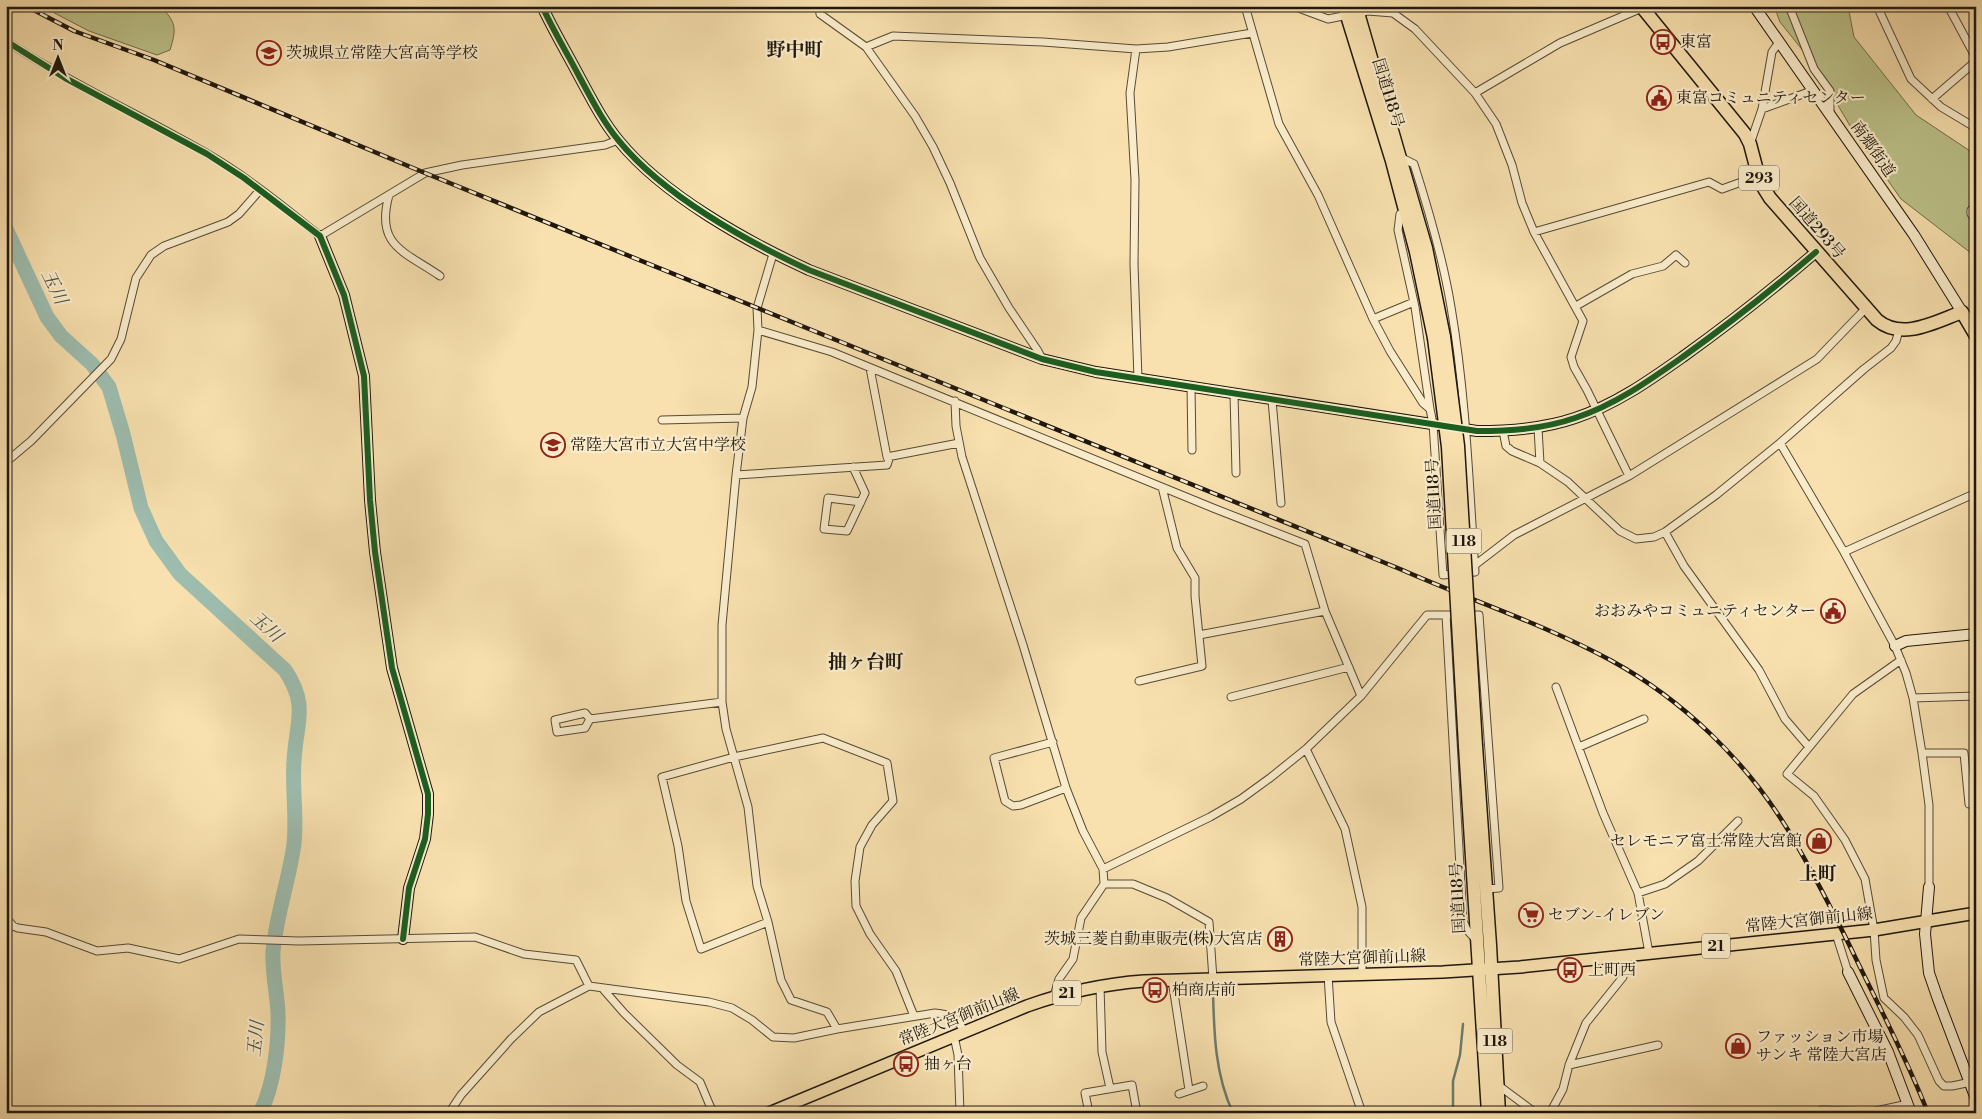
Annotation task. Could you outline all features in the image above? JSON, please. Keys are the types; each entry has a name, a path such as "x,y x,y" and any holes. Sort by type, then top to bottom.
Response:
{"highway":[{"name":"国道293号","path":"1642,7 1735,121 1750,144 1758,176 1773,203 1866,308 1884,326 1899,330"},
{"name":"国道118号","path":"1351,10 1400,157 1426,248 1439,338 1470,746 1477,940 1485,969 1499,1113"},
{"name":"国道118号","path":"1351,10 1439,338"},
{"path":"1899,330 1926,325 1962,312 1975,333"},
{"name":"国道118号","path":"1470,746 1486,889 1485,969 1488,1113"}],"main road":[{"name":"常陸大宮御前山線","path":"769,1113 1054,996 1100,986 1172,980 1485,969 1874,930 1976,913"}],"street":[{"path":"542,6 592,100 618,140 632,155 670,188 728,228 773,254 809,270 1042,359 1078,368 1138,379 1467,429 1503,431 1538,428 1597,410 1626,395 1732,322 1768,294 1816,252"},
{"path":"819,6 820,14 866,47 915,116 933,147 980,258 1042,359"},
{"path":"1245,6 1280,124 1318,195 1373,319 1423,404 1430,409"},
{"path":"1293,6 1328,19 1351,10 1392,10 1414,29 1475,93 1496,124 1512,165 1522,203 1534,232 1556,275 1583,320 1571,357 1574,368 1629,476"},
{"path":"1789,6 1814,69 1830,91 1830,114"},
{"path":"1877,6 1911,79 1941,107 1976,128"},
{"path":"1932,98 1976,60 1948,6"},
{"path":"1475,93 1560,44 1642,7"},
{"name":"南郷街道","path":"1759,9 1779,42 1914,235 1962,312"},
{"path":"866,47 893,36 1043,42 1136,49 1168,48 1252,33"},
{"path":"6,41 66,78 208,154 260,190 320,236 344,296 360,357 366,408 370,500 375,552 392,668 428,794 428,814 424,839 409,888 403,939"},
{"path":"1750,144 1762,109 1772,52 1779,42"},
{"path":"1136,49 1130,92 1135,180 1134,264 1138,379"},
{"path":"1762,109 1814,90"},
{"path":"320,236 425,173 441,168 605,145 618,140"},
{"path":"1400,157 1414,164 1438,244 1451,306 1467,429 1475,572 1443,574 1433,424 1414,302 1398,230 1400,214 1405,211"},
{"path":"1534,232 1708,182 1722,190 1758,176"},
{"path":"6,462 31,441 111,359 121,340 136,278 151,255 164,246 228,222 239,214 260,190"},
{"path":"389,195 385,210 388,237 398,247 440,276"},
{"path":"1976,206 1971,210 1971,214 1976,220"},
{"path":"773,254 757,308 758,330 752,386 743,418 736,475 722,626 722,702 726,729 748,807 757,886 782,980 791,1000 827,1012 837,1029"},
{"path":"1576,306 1632,274 1663,266 1676,255 1685,263"},
{"path":"1373,319 1414,302"},
{"path":"1475,565 1514,535 1629,476 1817,359 1866,308"},
{"path":"758,330 832,352 1305,544 1325,611 1361,696"},
{"path":"1503,431 1506,446 1512,451 1540,463 1568,482 1612,525 1627,536 1636,539 1646,539 1665,532 1716,495 1780,443 1864,369 1891,348 1896,341 1899,330"},
{"path":"870,368 887,456 890,456"},
{"path":"1191,387 1192,450"},
{"path":"1234,394 1236,473"},
{"path":"1272,400 1280,503"},
{"path":"955,401 956,426 962,456 1066,788 1103,869 1104,884 1081,918 1073,959 1059,979 1054,996"},
{"path":"662,420 743,418"},
{"path":"1538,428 1540,463"},
{"path":"890,456 959,443"},
{"path":"1780,443 1844,552 1901,660 1912,698 1929,805 1929,887 1926,956 1932,983 1972,1082 1976,1099"},
{"path":"736,475 887,465 890,456"},
{"path":"854,467 865,493 861,502 847,531 824,529 828,498 861,502"},
{"path":"1139,681 1202,666 1195,578 1177,548 1162,487"},
{"path":"1844,552 1976,493"},
{"path":"1665,532 1684,566 1759,670 1785,718 1809,747"},
{"path":"1199,635 1325,611"},
{"path":"1103,869 1210,817 1241,799 1306,749 1361,696 1427,615 1479,615 1499,888 1486,889"},
{"path":"1446,615 1463,921 1467,930 1477,940"},
{"path":"1895,646 1906,641 1976,634"},
{"path":"1901,660 1853,694 1787,774 1814,796 1845,840 1865,879 1874,930 1876,960 1884,998 1915,1031 1940,1082 1944,1086 1972,1082"},
{"path":"1231,697 1349,667"},
{"path":"1556,687 1603,813 1638,893 1649,953"},
{"path":"1912,698 1976,696"},
{"path":"590,719 722,702"},
{"path":"585,714 590,719 585,728 557,732 556,720 585,714"},
{"path":"1579,747 1644,719"},
{"path":"768,922 701,949 686,901 678,846 662,778 734,756 824,738 887,763 893,801 872,825 860,847 855,881 856,906 870,934 896,972 914,1016"},
{"path":"1053,742 994,758 1006,801 1013,806 1021,805 1066,788"},
{"path":"1306,749 1345,829 1362,907 1362,974"},
{"path":"1922,753 1964,753 1968,804"},
{"path":"1638,893 1666,884 1698,861 1738,821"},
{"path":"1104,884 1133,884 1167,898 1209,922 1213,979"},
{"path":"6,916 13,926 18,928 46,932 97,951 128,948 179,959 239,939 299,941 475,937 524,954 576,960 589,986"},
{"path":"1815,1113 1822,1110 1870,1112 1909,1108 1888,1052 1848,972 1836,934"},
{"path":"1550,1113 1563,1089 1569,1065 1586,1023 1623,977 1622,956"},
{"path":"1328,975 1331,1022 1362,1113"},
{"path":"1172,980 1189,1090"},
{"path":"449,1113 461,1095 511,1039 539,1012 589,986 709,1002 732,1008 752,1020 772,1037 794,1038 914,1016 946,1014 959,1022 960,1113"},
{"path":"1100,986 1102,1052 1110,1088"},
{"path":"603,989 676,1065 700,1082 713,1113"},
{"path":"1569,1065 1658,1045"},
{"path":"1089,1113 1085,1092 1132,1084 1137,1113"},
{"path":"1497,1085 1533,1111 1540,1113"},
{"path":"1179,1094 1203,1086"}],"green space":[{"path":"41,6 160,6 172,21 174,36 170,50 157,55 89,31"},
{"path":"1774,6 1848,6 1854,37 1916,115 1976,155 1976,257 1901,199 1852,129 1812,62 1780,22"}],"waterway":[{"name":"玉川","path":"6,229 47,317 61,336 92,364 109,387 123,434 141,508 156,541 180,574 285,670 297,694 299,714 294,771 294,844 273,952 278,1037 269,1090 260,1113"},
{"path":"1213,992 1215,1038 1219,1069 1222,1084 1233,1113"},
{"path":"1453,1113 1453,1081 1460,1055 1463,1024"}],"railway":[{"path":"26,6 74,31 154,60 425,173 1400,569 1560,635 1612,661 1664,694 1688,713 1733,756 1771,805 1798,847 1834,914 1895,1038 1928,1113"}],"cycle path":[{"path":"542,6 602,118 613,134 637,161 658,180 707,215 733,231 809,270 1042,359 1096,372 1477,431 1539,427 1563,422 1590,413 1645,383 1735,318 1816,252"},
{"path":"6,41 65,78 207,154 244,178 320,236 344,295 364,376 370,500 375,552 392,668 428,794 425,839 409,888 403,939"}],"place":[{"name":"東富","path":"1663,42"},
{"name":"茨城県立常陸大宮高等学校","path":"269,53"},
{"name":"東富コミュニティセンター","path":"1659,98"},
{"name":"常陸大宮市立大宮中学校","path":"553,445"},
{"name":"おおみやコミュニティセンター","path":"1833,611"},
{"name":"セレモニア富士常陸大宮館","path":"1819,841"},
{"name":"セブン-イレブン","path":"1531,915"},
{"name":"茨城三菱自動車販売(株)大宮店","path":"1280,939"},
{"name":"上町西","path":"1570,970"},
{"name":"柏商店前","path":"1155,990"},
{"name":"ファッション市場 サンキ 常陸大宮店","path":"1738,1046"},
{"name":"抽ヶ台","path":"906,1064"}],"district":[{"name":"野中町","path":"795,50"},
{"name":"抽ヶ台町","path":"866,662"},
{"name":"上町","path":"1818,874"}]}
